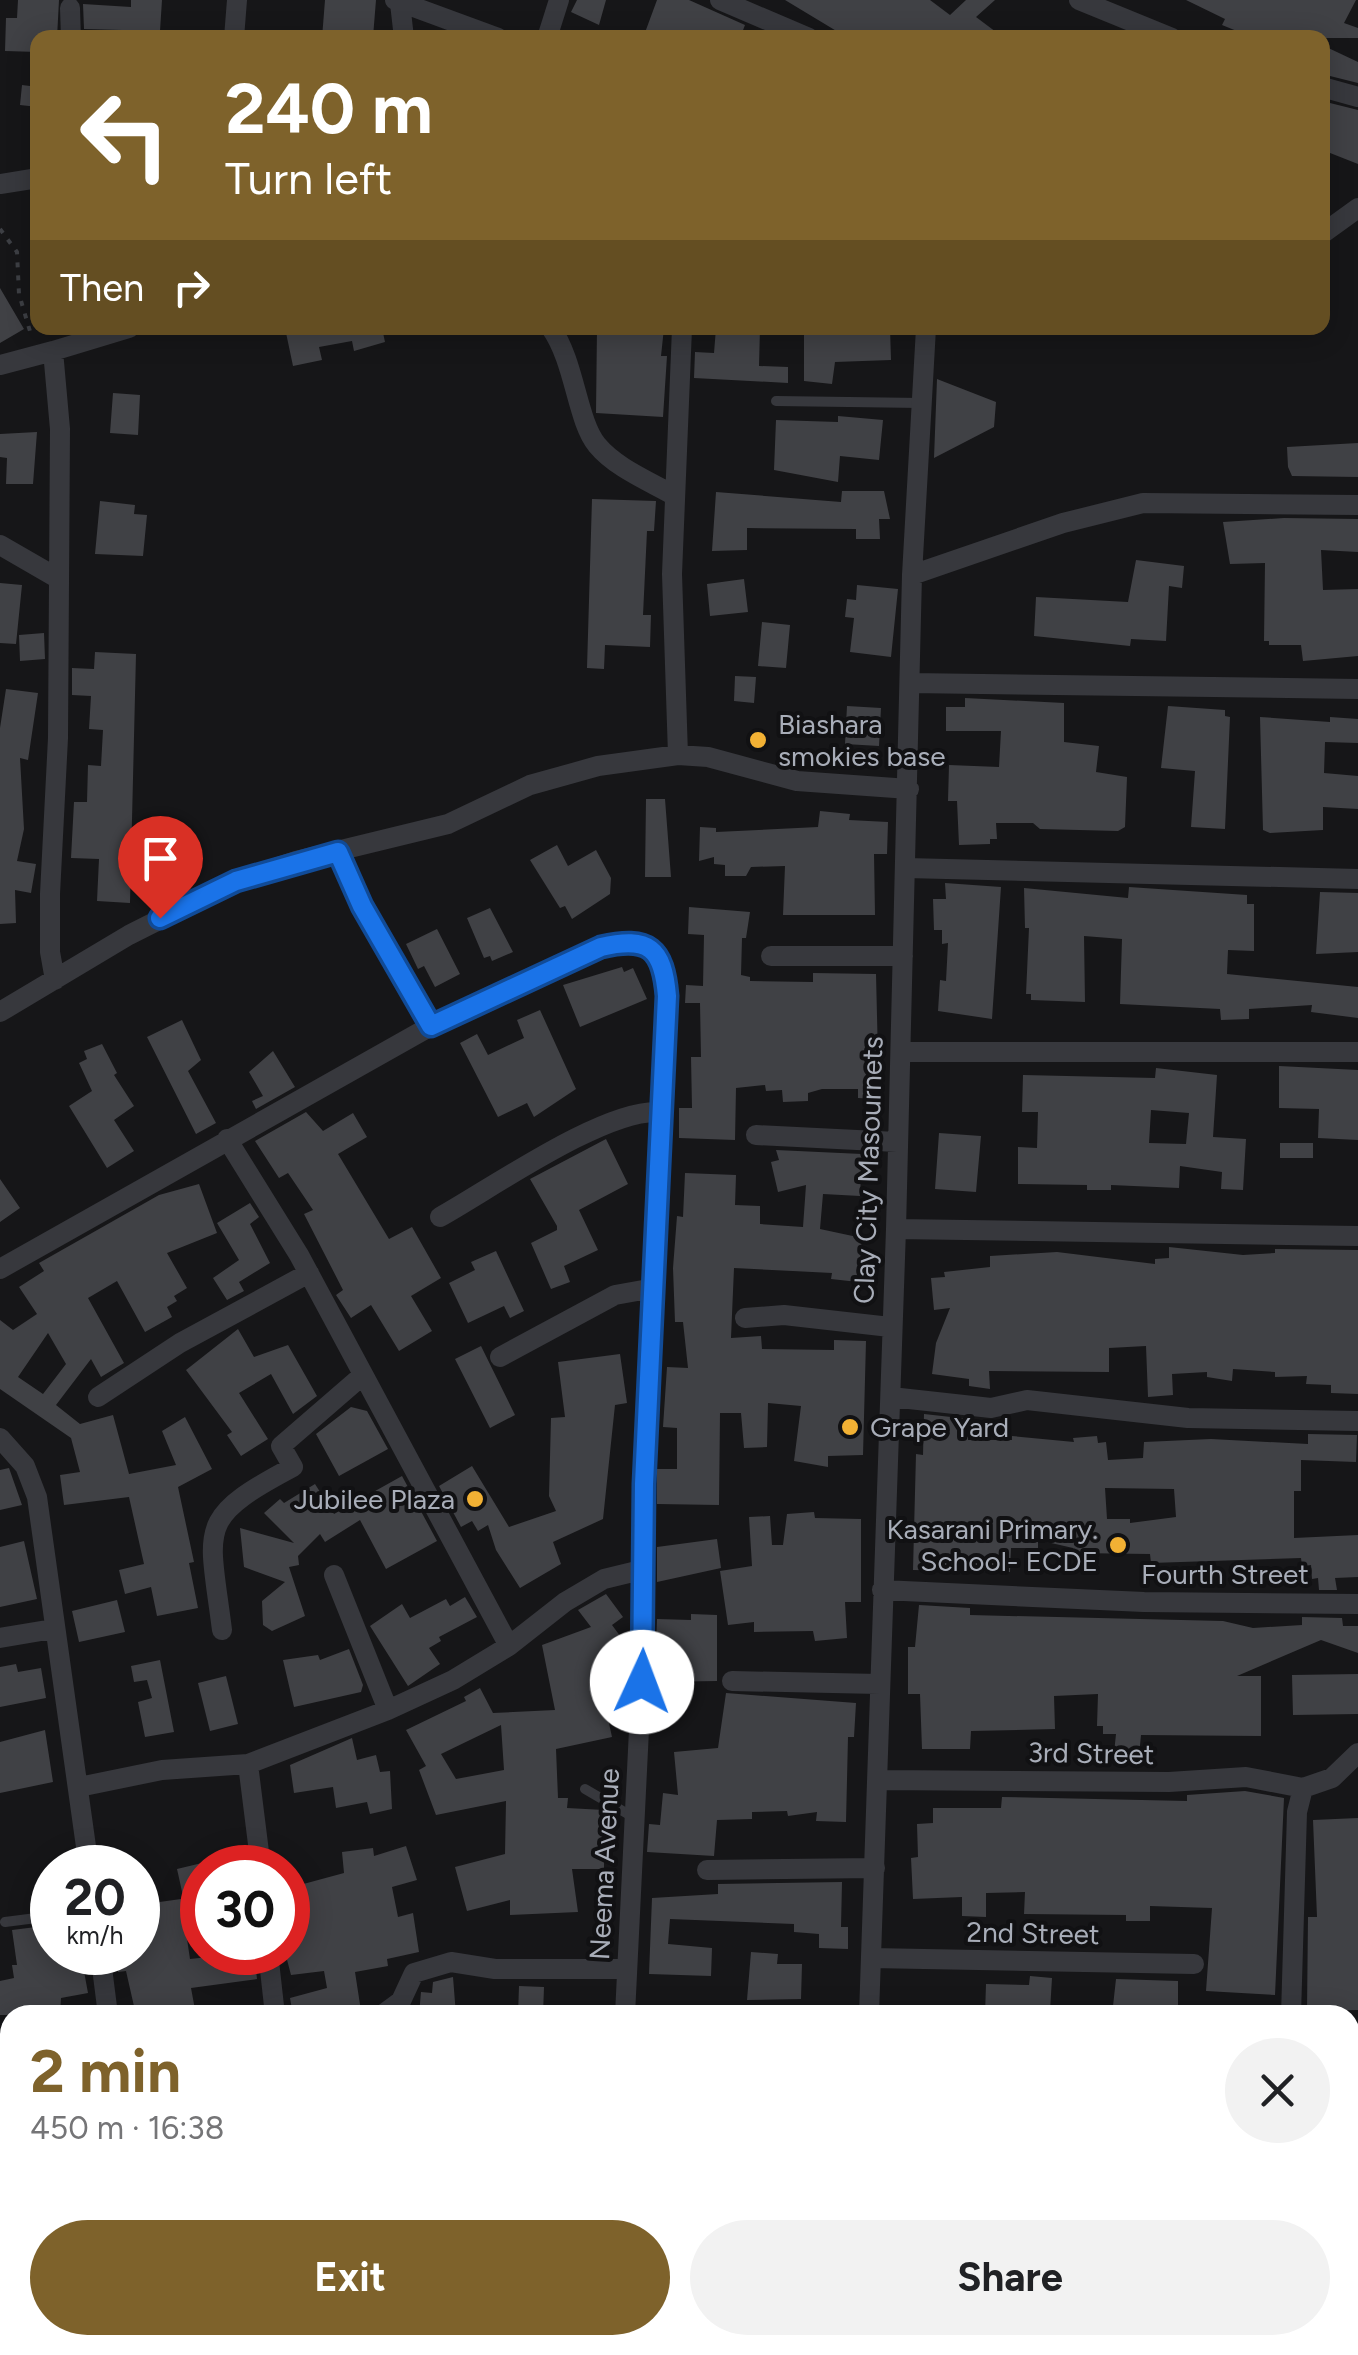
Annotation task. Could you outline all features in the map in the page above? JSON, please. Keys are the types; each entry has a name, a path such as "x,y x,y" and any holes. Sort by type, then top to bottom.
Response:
{"street":[{"path":"235,30 238,0"},
{"path":"550,30 559,0"},
{"path":"720,0 790,30"},
{"path":"1079,0 1152,30"},
{"path":"403,30 398,1 476,30"},
{"path":"70,8 71,30"},
{"path":"1330,89 1358,97"},
{"path":"0,184 30,179"},
{"path":"1330,228 1358,208"},
{"path":"0,365 107,335"},
{"path":"555,335 570,363 594,442 614,461 676,496"},
{"path":"678,755 672,663 682,335"},
{"name":"Clay City Masournets","path":"870,2005 909,789 912,575 926,335"},
{"path":"53,352 60,392 50,894 50,952 55,980"},
{"path":"912,575 1063,522 1143,503 1358,505"},
{"path":"0,545 59,580"},
{"path":"910,683 1358,689"},
{"path":"0,1012 191,902 266,871 448,824 530,784 598,766 678,755 708,758 797,781 909,789"},
{"path":"0,1269 431,1026 362,906 338,852"},
{"path":"906,868 1358,879"},
{"name":"Neema Avenue","path":"431,1026 601,947 626,941 646,944 656,953 665,974 642,1570 643,1648 625,2005"},
{"path":"771,956 904,956"},
{"path":"901,1052 1358,1052"},
{"path":"440,1217 596,1129 628,1114 659,1112"},
{"path":"756,1135 897,1142"},
{"path":"227,1139 309,1273 509,1646"},
{"path":"896,1229 1358,1236"},
{"path":"98,1397 180,1344 309,1273"},
{"path":"500,1356 615,1295 654,1288"},
{"path":"746,1318 784,1315 890,1328"},
{"path":"222,1630 213,1560 218,1518 239,1496 293,1466 281,1446 364,1375"},
{"path":"891,1398 991,1408 1027,1400 1188,1418 1358,1421"},
{"path":"0,1438 26,1466 37,1497 86,1845"},
{"path":"79,1787 162,1770 248,1764 388,1710 453,1680 604,1579 642,1570"},
{"path":"334,1575 388,1710"},
{"name":"Fourth Street","path":"882,1590 1144,1602 1358,1604"},
{"path":"0,1638 53,1629"},
{"path":"732,1681 879,1684"},
{"path":"1291,2005 1297,1812 1303,1788 1332,1778 1358,1753"},
{"path":"248,1764 258,1845"},
{"name":"3rd Street","path":"878,1780 1169,1782 1246,1777 1303,1788"},
{"path":"706,1870 875,1868"},
{"name":"2nd Street","path":"871,1958 1194,1964"},
{"path":"395,2005 414,1973 451,1962 495,1969 626,1969"},
{"path":"103,1975 107,2005"},
{"path":"271,1975 274,2005"}],"lane":[{"path":"776,400 922,403"},
{"path":"585,1790 634,1817"},
{"path":"5,1922 30,1919"}],"path":[{"path":"0,229 16,252 19,294 30,327"},
{"path":"24,356 33,335"}],"building":[{"path":"18,0 59,0 57,30 30,30 30,52 5,51 6,18 17,18"},
{"path":"131,0 162,0 160,30 84,29 83,4 131,7"},
{"path":"325,0 376,0 374,30 323,30"},
{"path":"577,0 606,0 599,25 571,12"},
{"path":"657,0 689,0 745,25 743,30 646,30"},
{"path":"785,0 930,0 950,15 966,0 995,0 976,17 993,30 835,30"},
{"path":"1186,0 1356,0 1344,23 1358,28 1358,38 1330,38 1330,30 1234,30 1222,25 1225,19"},
{"path":"1330,49 1358,62 1358,83 1330,76"},
{"path":"22,85 30,86 30,106 20,105"},
{"path":"1330,103 1358,110 1358,164 1330,153"},
{"path":"0,288 24,329 0,343"},
{"path":"286,335 384,335 385,342 354,351 352,341 319,347 322,360 293,366"},
{"path":"597,335 663,335 661,356 667,356 663,417 596,413"},
{"path":"715,335 760,335 759,366 788,367 788,383 694,378 695,352 714,353"},
{"path":"804,335 890,335 891,360 835,362 832,384 804,381"},
{"path":"937,379 996,402 994,427 934,458"},
{"path":"113,393 140,395 138,435 110,433"},
{"path":"838,416 883,420 879,460 840,456 838,482 774,470 776,420 838,422"},
{"path":"37,432 33,484 6,484 7,458 0,457 0,434"},
{"path":"1358,443 1358,477 1292,476 1288,467 1287,447"},
{"path":"842,491 884,491 890,519 879,519 880,539 856,539 856,529 747,528 747,550 712,551 716,492 841,502"},
{"path":"592,499 656,501 654,531 647,531 643,615 651,615 650,647 605,645 604,669 587,668"},
{"path":"100,501 135,505 134,514 147,515 143,556 95,554"},
{"path":"1358,519 1358,552 1321,550 1323,590 1358,589 1358,656 1303,661 1301,645 1269,645 1269,641 1264,641 1265,563 1230,564 1223,522"},
{"path":"1136,560 1184,566 1182,588 1169,586 1166,641 1131,639 1130,646 1034,636 1036,597 1128,602"},
{"path":"744,579 748,612 710,616 707,584"},
{"path":"0,583 22,585 16,644 0,643"},
{"path":"857,585 898,589 891,657 850,652 854,618 845,617 847,599 856,600"},
{"path":"762,622 790,625 786,668 758,666"},
{"path":"44,633 45,659 20,661 19,635"},
{"path":"95,652 136,654 130,903 97,901 99,859 71,858 74,802 87,802 88,765 101,766 103,730 89,729 91,696 72,695 72,668 94,669"},
{"path":"735,676 756,677 754,703 734,701"},
{"path":"6,689 38,693 28,760 20,758 24,829 17,861 36,864 31,893 15,890 16,923 0,924 0,728"},
{"path":"965,698 1064,703 1064,742 1099,746 1096,772 1127,777 1125,827 1118,831 1040,829 1033,823 996,823 997,839 990,839 990,844 959,845 957,801 948,801 949,765 999,767 1001,731 946,731 946,707 965,707"},
{"path":"847,706 881,708 879,746 845,744"},
{"path":"1168,706 1225,710 1225,716 1230,717 1225,829 1191,827 1195,771 1161,768"},
{"path":"1260,717 1330,722 1330,717 1358,719 1358,743 1325,742 1324,773 1358,776 1358,809 1323,807 1323,830 1263,830"},
{"path":"646,799 665,799 671,877 645,877"},
{"path":"820,811 850,814 849,820 888,822 887,854 874,854 875,915 783,915 785,866 751,867 746,876 725,876 725,865 714,864 714,857 699,861 700,827 716,828 716,832 818,827"},
{"path":"557,845 568,866 596,850 611,878 610,894 572,919 565,906 560,908 530,860"},
{"path":"945,883 1001,887 992,1019 938,1011 940,980 946,981 948,943 942,944 942,930 934,930 933,899 946,899"},
{"path":"1129,887 1247,895 1247,904 1254,904 1254,951 1228,950 1227,974 1358,987 1358,1018 1311,1012 1312,1005 1249,1009 1249,1019 1221,1020 1220,1009 1120,1004 1122,939 1084,936 1085,1002 1031,1000 1031,994 1026,994 1029,928 1025,928 1024,888 1128,898"},
{"path":"1320,892 1358,893 1358,952 1316,954"},
{"path":"689,907 750,912 746,938 742,938 741,975 750,977 750,981 813,982 813,973 876,974 879,1099 858,1098 858,1089 822,1089 808,1093 808,1101 783,1102 782,1090 766,1091 765,1085 736,1088 735,1140 679,1138 679,1108 692,1108 691,1057 701,1057 700,1003 685,1003 686,985 703,986 704,935 688,934"},
{"path":"490,908 513,952 492,961 490,956 484,958 467,918"},
{"path":"437,929 460,974 435,987 424,966 418,969 406,944"},
{"path":"622,967 624,972 633,968 647,999 580,1027 563,985"},
{"path":"540,1010 576,1089 534,1117 527,1103 498,1117 460,1043 477,1034 488,1055 524,1038 517,1020"},
{"path":"182,1020 201,1060 188,1071 216,1123 196,1134 147,1037"},
{"path":"102,1044 117,1073 114,1075 134,1106 114,1120 134,1151 107,1168 69,1106 92,1091 79,1063 87,1059 84,1051"},
{"path":"273,1051 295,1087 256,1109 252,1101 263,1096 249,1072"},
{"path":"1279,1066 1358,1070 1358,1140 1318,1138 1319,1109 1279,1108"},
{"path":"1156,1068 1217,1075 1213,1137 1246,1139 1243,1190 1221,1189 1222,1172 1180,1166 1179,1188 1111,1185 1111,1190 1087,1190 1087,1185 1018,1184 1018,1147 1037,1148 1038,1112 1022,1112 1023,1075 1155,1078","holes":["1151,1110 1189,1113 1186,1144 1149,1143"]},
{"path":"306,1112 323,1131 353,1113 367,1137 338,1154 389,1239 412,1227 441,1278 411,1296 432,1331 399,1351 371,1305 351,1318 336,1295 343,1290 304,1214 313,1210 288,1173 279,1178 255,1141"},
{"path":"939,1133 981,1136 976,1192 935,1189"},
{"path":"606,1139 628,1184 579,1210 598,1250 564,1266 570,1282 551,1289 531,1243 557,1230 557,1226 530,1179"},
{"path":"1280,1143 1313,1143 1313,1158 1280,1158"},
{"path":"776,1150 862,1154 860,1196 823,1194 820,1229 862,1238 858,1282 831,1279 832,1273 734,1268 731,1338 761,1336 762,1349 834,1350 834,1340 866,1341 863,1455 828,1456 828,1467 794,1461 801,1406 768,1403 767,1447 744,1448 741,1413 720,1413 719,1505 657,1504 657,1469 677,1469 677,1428 663,1427 667,1367 688,1368 683,1322 675,1322 673,1268 677,1216 683,1217 685,1173 736,1175 735,1205 760,1206 760,1224 803,1227 806,1185 778,1192 771,1162 779,1160"},
{"path":"0,1179 20,1208 0,1222"},
{"path":"199,1184 217,1233 167,1253 187,1288 174,1296 177,1301 167,1307 172,1317 145,1332 117,1281 88,1298 124,1363 101,1377 91,1359 56,1405 80,1424 113,1415 129,1474 176,1465 162,1431 185,1417 212,1469 178,1487 194,1562 189,1563 198,1608 157,1616 151,1587 125,1594 119,1570 144,1564 129,1497 64,1505 60,1475 80,1472 71,1438 0,1389 0,1320 13,1330 37,1314 19,1287 44,1271 39,1263 159,1195","holes":["48,1333 66,1364 43,1394 18,1377"]},
{"path":"250,1203 259,1217 250,1224 270,1263 239,1282 244,1291 227,1300 213,1278 239,1260 217,1223"},
{"path":"1169,1247 1243,1255 1275,1253 1275,1249 1358,1250 1358,1394 1331,1393 1331,1385 1306,1384 1307,1376 1275,1377 1275,1372 1233,1369 1232,1381 1207,1377 1207,1372 1172,1374 1173,1395 1148,1397 1146,1346 1109,1348 1109,1372 989,1371 990,1389 969,1386 969,1379 932,1374 936,1343 950,1308 934,1310 931,1278 945,1277 944,1272 990,1267 990,1256 1057,1252 1155,1264 1155,1259 1169,1258"},
{"path":"496,1251 524,1311 510,1318 504,1306 468,1323 449,1283 475,1270 471,1262"},
{"path":"238,1329 254,1357 288,1345 317,1396 293,1414 271,1374 239,1393 268,1439 241,1456 227,1435 232,1432 186,1370"},
{"path":"481,1346 515,1415 490,1428 455,1359"},
{"path":"620,1354 627,1403 615,1405 603,1519 553,1542 561,1564 520,1588 496,1550 488,1525 478,1531 472,1521 461,1527 439,1486 472,1466 509,1527 556,1511 549,1496 551,1418 565,1417 558,1362"},
{"path":"351,1407 367,1411 388,1449 339,1476 316,1434"},
{"path":"924,1414 969,1419 968,1440 1012,1440 1012,1436 1074,1442 1073,1438 1097,1436 1098,1443 1106,1442 1108,1460 1143,1458 1144,1442 1211,1439 1308,1444 1308,1434 1357,1435 1356,1462 1301,1460 1301,1491 1294,1491 1294,1538 1358,1535 1358,1577 1335,1578 1337,1590 1319,1590 1318,1578 1312,1579 1311,1565 1302,1566 1301,1558 1151,1563 1150,1554 1073,1553 1073,1548 1038,1540 1038,1548 1011,1548 1010,1572 913,1570 916,1454 923,1455","holes":["1105,1488 1174,1489 1176,1517 1130,1523 1130,1519 1107,1519"]},
{"path":"9,1468 22,1505 0,1510 0,1470"},
{"path":"402,1476 437,1541 386,1569 360,1520 325,1542 320,1534 298,1556 299,1565 289,1567 305,1616 272,1631 263,1625 262,1601 285,1582 244,1567 240,1528 294,1543 264,1513 280,1499 284,1503 315,1484 334,1514"},
{"path":"814,1512 815,1518 861,1519 861,1602 845,1602 847,1638 815,1641 813,1631 754,1632 754,1622 728,1625 720,1571 752,1566 749,1517 770,1516 772,1545 783,1545 787,1514"},
{"path":"717,1539 721,1568 657,1582 657,1547"},
{"path":"24,1541 37,1599 0,1607 0,1547"},
{"path":"606,1594 623,1617 612,1625 629,1648 628,1682 615,1682 620,1701 605,1705 612,1737 556,1749 558,1798 568,1798 567,1808 604,1810 604,1869 572,1869 578,1912 510,1915 510,1900 467,1911 455,1867 505,1854 506,1801 436,1815 419,1770 426,1766 406,1730 466,1701 464,1697 480,1688 493,1713 555,1710 542,1645 591,1627 578,1610","holes":["501,1725 504,1770 456,1779 441,1754"]},
{"path":"465,1597 477,1617 439,1637 441,1641 429,1648 440,1664 408,1686 370,1626 402,1604 410,1618 446,1599 450,1606"},
{"path":"117,1600 125,1632 79,1642 72,1611"},
{"path":"919,1605 970,1608 970,1615 1223,1621 1253,1628 1302,1625 1302,1617 1342,1618 1343,1626 1358,1626 1358,1653 1321,1640 1237,1676 1261,1676 1261,1736 1141,1735 1139,1756 1114,1753 1116,1734 1103,1734 1103,1726 1097,1726 1098,1694 1054,1696 1055,1729 971,1731 970,1749 922,1749 920,1694 908,1694 908,1647 915,1647"},
{"path":"691,1614 717,1615 717,1681 655,1682 657,1619 691,1620"},
{"path":"349,1649 363,1685 361,1692 294,1707 283,1660 318,1655 320,1660"},
{"path":"160,1660 174,1732 145,1737 138,1702 152,1698 147,1680 134,1682 131,1666"},
{"path":"16,1664 18,1672 41,1668 46,1698 0,1707 0,1667"},
{"path":"1358,1674 1358,1714 1293,1715 1292,1675"},
{"path":"226,1676 238,1724 210,1731 198,1683"},
{"path":"726,1693 856,1703 854,1737 848,1737 846,1822 816,1821 817,1812 788,1816 787,1811 752,1812 752,1819 717,1820 714,1856 647,1852 649,1824 660,1825 663,1793 678,1795 674,1752 718,1748"},
{"path":"45,1730 53,1782 0,1793 0,1742"},
{"path":"352,1738 357,1760 376,1755 380,1772 390,1771 392,1809 370,1814 367,1802 336,1808 333,1787 294,1793 290,1765"},
{"path":"1245,1791 1284,1798 1275,1995 1206,1991 1212,1908 1150,1906 1150,1921 1126,1921 1126,1915 1024,1914 1025,1892 986,1893 986,1917 962,1916 962,1897 913,1899 911,1858 918,1857 917,1824 933,1823 933,1808 1001,1808 1002,1797 1187,1801 1187,1795"},
{"path":"1358,1818 1358,2005 1307,2005 1308,1917 1317,1917 1313,1820"},
{"path":"406,1846 417,1880 392,1887 398,1917 413,1913 419,1952 387,1959 388,1966 355,1972 360,2005 291,2005 290,1998 327,1988 324,1971 310,1973 310,1882 344,1873 342,1852 373,1848 374,1856"},
{"path":"842,1882 841,1927 848,1927 848,1949 819,1948 819,1934 794,1932 794,1924 670,1919 668,1944 712,1948 711,1976 649,1974 652,1898 718,1894 718,1884"},
{"path":"180,1899 180,1975 257,1975 257,1979 191,1988 194,2005 134,2005 127,1975 160,1975 160,1902"},
{"path":"30,1928 30,1975 85,1975 88,1993 61,1998 61,2005 0,2005 0,1981 14,1978 12,1965 17,1965 12,1930"},
{"path":"751,1952 778,1954 777,1964 802,1964 801,1999 747,2000"},
{"path":"1030,1976 1052,1978 1050,2005 985,2005 986,1984 1029,1985"},
{"path":"453,1977 455,2005 420,2005 421,1992 432,1993 433,1982"},
{"path":"1116,1979 1178,1981 1178,2005 1113,2005"},
{"path":"519,1986 544,1987 543,2005 518,2005"}],"place":[{"name":"Biashara smokies base","path":"758,740"},
{"name":"Grape Yard","path":"850,1427"},
{"name":"Jubilee Plaza","path":"475,1499"},
{"name":"Kasarani Primary. School- ECDE","path":"1118,1545"}],"route":[{"path":"160,918 236,881 296,860 338,852 362,906 431,1026 601,947 626,941 646,944 656,953 665,974 667,996 644,1484 642,1682"}]}
